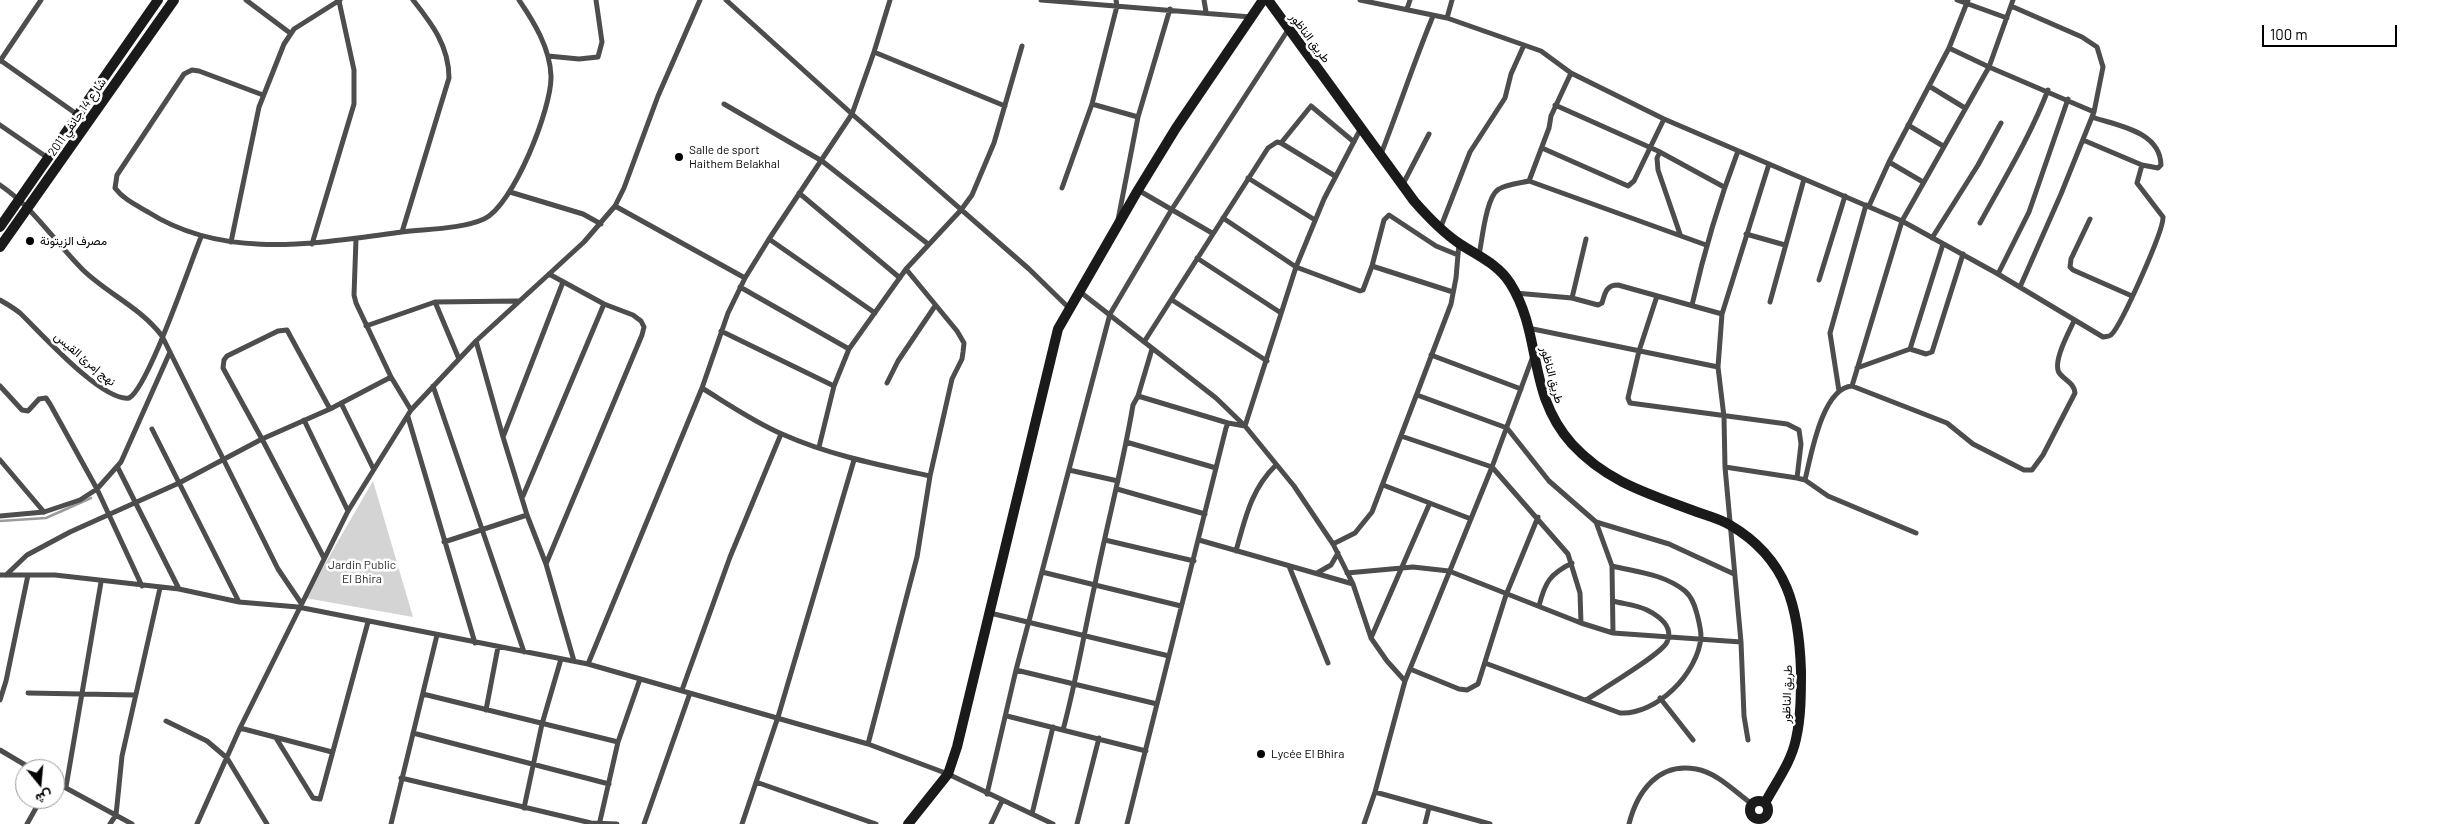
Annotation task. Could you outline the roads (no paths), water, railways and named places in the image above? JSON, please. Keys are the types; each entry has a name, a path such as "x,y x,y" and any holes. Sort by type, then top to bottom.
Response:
{"street":[{"path":"41,0 0,60 88,122"},
{"name":"شارع 14 جانفي 2011","path":"0,227 158,0"},
{"name":"شارع 14 جانفي 2011","path":"0,247 174,0"},
{"path":"246,0 290,33"},
{"path":"231,242 244,173 263,94 290,33 339,0 354,70 354,104 312,244"},
{"path":"402,232 448,78 449,63 441,40 413,0"},
{"path":"263,94 199,71 192,70 184,74 117,175 114,188 126,198 167,224 201,237 231,242 271,245 312,244 444,227 484,219 500,207 510,192 546,110 551,76 548,56 531,18 519,0"},
{"path":"548,56 579,59 598,57 602,42 600,14 596,0"},
{"path":"197,824 240,728 299,605 373,468 411,410 433,386 476,341 601,224 615,206 624,188 658,96 700,0"},
{"path":"726,0 852,114 1029,269 1069,308"},
{"path":"588,664 702,388 720,331 740,287 799,193 852,114 890,0"},
{"path":"1041,0 1116,3 1251,17"},
{"path":"1204,0 1206,12"},
{"path":"908,824 948,774 1058,328 1176,128 1263,0"},
{"name":"طريق الناظور","path":"1268,0 1414,201 1440,228 1459,244 1479,255 1504,275 1515,293 1528,328 1533,356 1549,413 1573,445 1597,468 1632,488 1730,525 1756,544 1773,561 1791,595 1800,656 1801,695 1796,740 1788,764 1765,803"},
{"path":"1360,0 1446,18 1541,51 1571,73 1664,119 1868,205 1902,222 1998,274 2103,337 2107,336 2117,327 2163,222 2163,217 2137,183 2142,165"},
{"path":"1407,9 1410,0"},
{"path":"1446,18 1452,0"},
{"path":"1957,0 1968,2 2007,18"},
{"path":"1839,391 1830,334 1868,205 1949,48 1968,2"},
{"path":"1062,188 1092,104 1116,3"},
{"path":"1852,386 1902,222 1943,146 1989,68 2012,3 2082,37 2097,47 2103,68 2093,114 2039,247 2020,287"},
{"path":"1116,228 1138,117 1170,9"},
{"path":"1381,154 1403,97 1411,69 1433,16"},
{"path":"987,794 1016,670 1110,314 1172,209 1288,30"},
{"path":"1440,228 1470,152 1505,98 1511,74 1524,44"},
{"path":"819,447 834,386 849,349 906,269 962,210 972,195 1005,106 1022,46"},
{"path":"1949,48 1989,68 2068,99 2093,114 2148,138 2156,148 2161,165 2158,168 2142,165 2083,140"},
{"path":"874,52 1005,106"},
{"path":"1529,181 1542,148 1555,105 1571,73"},
{"path":"1929,86 1965,108"},
{"path":"1980,223 2013,165 2048,90"},
{"path":"1998,274 2029,212 2068,99"},
{"path":"724,104 822,160 928,244"},
{"path":"1092,104 1138,117"},
{"path":"1555,105 1660,152 1724,187"},
{"path":"1281,143 1311,106 1354,142"},
{"path":"1542,148 1626,186 1633,183 1664,119"},
{"path":"1932,238 1978,166 2001,122"},
{"path":"0,125 48,158"},
{"path":"1908,125 1943,146"},
{"path":"1245,426 1296,267 1335,176 1362,128"},
{"path":"1403,184 1429,134"},
{"path":"1144,342 1268,148 1277,142 1281,143 1335,176"},
{"path":"1692,305 1706,246 1724,187 1738,151"},
{"path":"1660,152 1656,158 1658,170 1680,234"},
{"path":"1889,162 1923,182"},
{"path":"1748,740 1744,716 1741,642 1725,467 1724,417 1718,367 1722,314 1769,164"},
{"path":"1248,178 1315,220"},
{"path":"1770,302 1804,179"},
{"path":"1479,255 1485,220 1493,194 1501,188 1529,181 1680,234 1706,246"},
{"path":"0,185 20,199 82,270 153,324 162,336 284,581 299,605"},
{"path":"1138,190 1212,234"},
{"path":"510,192 583,214 601,224"},
{"path":"799,193 900,278"},
{"path":"1819,280 1844,196"},
{"path":"615,206 745,278"},
{"path":"1222,218 1296,267 1362,291 1372,266 1384,220 1389,215 1436,246 1458,256"},
{"path":"2090,219 2070,259 2070,267 2132,296"},
{"path":"1746,234 1785,245"},
{"path":"162,336 201,237"},
{"path":"356,239 354,295 366,326 391,378 411,410"},
{"path":"770,239 875,313"},
{"path":"1572,298 1586,239"},
{"path":"1332,544 1355,533 1367,520 1383,485 1453,292 1459,244"},
{"path":"1910,349 1943,244"},
{"path":"1857,368 1910,349 1926,354 1932,352 1963,254"},
{"path":"1197,258 1281,312"},
{"path":"1372,266 1453,292"},
{"path":"868,744 917,557 930,476 952,379 962,359 964,343 906,269"},
{"path":"546,564 644,327 641,321 633,314 604,304 549,274"},
{"path":"503,437 563,282"},
{"path":"1515,293 1572,298 1598,305 1602,303 1606,289 1611,285 1618,284 1722,314"},
{"path":"740,287 849,349"},
{"path":"1079,291 1216,398 1245,426 1294,486 1338,553 1353,584 1371,638 1387,661 1405,681"},
{"path":"1657,296 1639,351 1628,398 1630,403 1796,426 1801,435 1797,478"},
{"name":"نهج إمرئ القيس","path":"0,300 18,311 63,357 111,394 124,399 133,396 138,390 162,336"},
{"path":"1172,300 1267,361"},
{"path":"366,326 435,302 518,301"},
{"path":"435,302 459,359"},
{"path":"523,496 604,304"},
{"path":"887,383 898,361 935,306"},
{"path":"1804,480 1822,417 1839,391 1852,386 1930,415 1947,423 1973,444 2024,470 2032,470 2043,455 2075,393 2072,384 2058,372 2064,344 2074,321"},
{"path":"1528,328 1718,367"},
{"path":"324,558 223,368 223,363 227,356 283,329 290,334 330,409"},
{"path":"720,331 834,386"},
{"path":"476,341 503,437 523,496 527,515 546,564 574,661"},
{"path":"1063,730 1076,683 1095,585 1117,489 1132,405 1138,396 1152,349"},
{"path":"0,516 44,512 80,500 97,489 118,468 170,352"},
{"path":"1431,355 1521,389"},
{"path":"1364,824 1375,792 1405,681 1492,467 1533,356"},
{"path":"3,575 30,553 108,514 179,483 262,439 330,409 391,378"},
{"path":"0,386 22,410 28,412 35,407 39,400 46,398 97,489 142,586"},
{"path":"433,386 524,652"},
{"path":"702,388 780,434 854,460 930,476"},
{"path":"1417,395 1507,428 1549,481 1596,522 1669,544 1734,574"},
{"path":"1138,396 1228,423 1245,426"},
{"path":"341,403 373,468"},
{"path":"408,416 475,643"},
{"path":"304,420 348,512"},
{"path":"1127,824 1228,423"},
{"path":"152,429 239,602"},
{"path":"682,690 730,557 780,434"},
{"path":"1401,436 1492,467 1568,554 1580,593 1581,623"},
{"path":"1126,442 1216,468"},
{"path":"0,460 44,512"},
{"path":"742,824 778,717 854,460"},
{"path":"1236,550 1251,498 1262,480 1276,465"},
{"path":"1725,467 1804,480 1828,496 1916,533"},
{"path":"118,468 179,589"},
{"path":"1069,470 1118,481"},
{"path":"1383,485 1429,505 1471,519"},
{"path":"1117,489 1205,514"},
{"path":"1371,638 1429,505"},
{"path":"444,542 483,531 527,515"},
{"path":"1410,669 1447,685 1467,690 1478,684 1506,595 1538,518"},
{"path":"1596,522 1612,566 1613,633"},
{"path":"1105,540 1194,561"},
{"path":"1199,540 1353,584"},
{"path":"1317,573 1331,565 1338,553"},
{"path":"1539,606 1547,582 1558,570 1572,563"},
{"path":"1290,566 1328,663"},
{"path":"1485,663 1620,713 1631,713 1670,691 1689,670 1701,638 1696,608 1686,592 1665,578 1612,566"},
{"path":"1347,572 1426,567 1449,572 1581,623 1613,633 1741,642"},
{"path":"1042,572 1181,606"},
{"path":"3,575 55,575 100,582 179,589 239,602 299,605 368,622 588,664 868,744 948,774 1032,814 1040,821 1053,824"},
{"path":"0,700 6,681 28,575"},
{"path":"100,582 66,787 132,824"},
{"path":"110,824 116,814 122,756 160,588"},
{"path":"1586,700 1651,658 1667,643 1669,636 1667,626 1660,618 1646,609 1613,601"},
{"path":"989,613 1028,624 1085,635 1169,656"},
{"path":"276,738 316,800 321,795 368,622"},
{"path":"391,824 437,635"},
{"path":"486,710 498,647"},
{"path":"524,808 542,724 560,659"},
{"path":"1016,670 1157,704"},
{"path":"600,822 618,742 640,679"},
{"path":"28,693 135,695"},
{"path":"644,824 690,693"},
{"path":"423,694 618,742"},
{"path":"1660,698 1694,740"},
{"path":"1006,716 1146,751"},
{"path":"166,721 206,741 227,758 267,824"},
{"path":"1032,814 1053,727"},
{"path":"240,728 332,752"},
{"path":"413,733 609,784"},
{"path":"1077,824 1099,738"},
{"path":"0,750 15,759"},
{"path":"1629,824 1634,804 1642,789 1652,780 1670,771 1684,768 1698,769 1722,781 1752,804"},
{"path":"401,778 591,823 617,824"},
{"path":"756,782 876,824"},
{"path":"1375,792 1490,824"},
{"path":"991,824 1002,801"},
{"path":"1758,801 1765,803 1768,812 1762,821 1752,814 1752,804 1758,801"},
{"path":"1425,824 1429,808"},
{"path":"27,824 35,809"}],"waterway":[{"path":"0,521 46,518 91,498"}],"place":[{"name":"Salle de sport Haithem Belakhal","path":"679,157"},
{"name":"مصرف الزيتونة","path":"30,241"},
{"name":"Lycée El Bhira","path":"1261,754"}],"park label":[{"name":"Jardin Public El Bhira","path":"362,572"}]}
